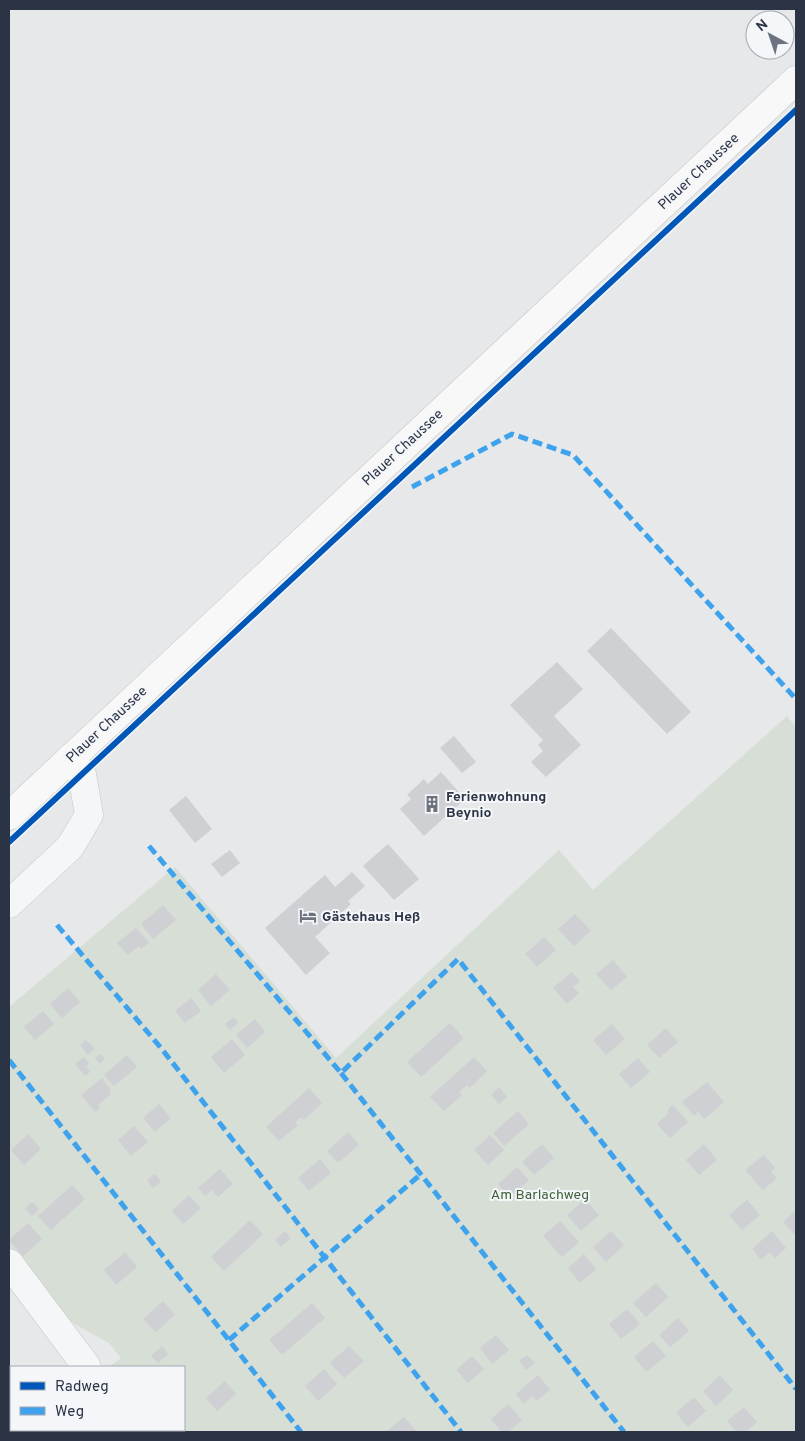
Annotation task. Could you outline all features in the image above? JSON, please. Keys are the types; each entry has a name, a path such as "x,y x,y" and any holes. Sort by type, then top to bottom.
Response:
{"main road":[{"name":"Plauer Chaussee","path":"9,816 796,80"}],"lane":[{"path":"9,904 70,847 89,815 82,774 70,758"},
{"path":"9,1263 86,1366"}],"green space":[{"name":"Am Barlachweg","path":"787,716 796,727 796,1432 146,1432 185,1431 185,1366 110,1366 121,1358 109,1343 76,1325 48,1302 9,1250 9,1007 175,867 336,1058 559,850 593,890"}],"building":[{"path":"611,628 691,712 667,734 587,651"},
{"path":"557,662 583,689 554,716 581,745 546,777 531,762 543,751 538,745 543,740 510,705"},
{"path":"454,736 476,762 462,773 440,748"},
{"name":"Ferienwohnung Beynio","path":"441,772 465,799 424,836 400,809 411,799 407,795 424,779 428,784"},
{"path":"186,796 212,829 195,843 169,810"},
{"path":"388,844 419,879 394,900 363,866"},
{"path":"230,850 240,863 222,877 211,864"},
{"name":"Gästehaus Heß","path":"352,872 365,886 348,901 351,904 315,937 330,953 306,975 265,928 325,875 335,887"},
{"path":"163,905 176,920 153,939 141,924"},
{"path":"575,914 591,931 574,946 558,929"},
{"path":"136,928 149,942 141,949 139,946 128,955 117,943"},
{"path":"544,937 556,950 537,967 525,954"},
{"path":"613,960 627,977 611,990 596,974"},
{"path":"572,972 580,981 573,987 579,993 567,1004 553,988"},
{"path":"216,974 230,990 211,1006 198,990"},
{"path":"68,988 80,1002 62,1018 50,1004"},
{"path":"191,998 201,1011 185,1023 175,1011"},
{"path":"43,1011 54,1024 35,1040 24,1027"},
{"path":"234,1017 238,1023 230,1030 225,1024"},
{"path":"255,1019 265,1032 247,1048 236,1035"},
{"path":"450,1023 464,1038 421,1077 407,1062"},
{"path":"612,1024 625,1039 606,1055 593,1040"},
{"path":"666,1028 678,1042 659,1058 647,1045"},
{"path":"232,1039 245,1055 224,1073 211,1057"},
{"path":"86,1040 95,1049 88,1055 80,1045"},
{"path":"101,1054 105,1059 99,1064 95,1058"},
{"path":"127,1055 137,1067 114,1086 104,1075"},
{"path":"84,1057 89,1064 86,1066 90,1072 85,1076 75,1064"},
{"path":"474,1057 487,1071 470,1088 467,1085 459,1092 462,1095 444,1111 430,1097"},
{"path":"638,1058 650,1072 631,1088 619,1074"},
{"path":"102,1078 111,1090 109,1092 111,1094 99,1104 99,1109 95,1112 81,1095"},
{"path":"707,1082 724,1102 704,1119 698,1112 694,1116 682,1102"},
{"path":"499,1087 507,1097 499,1104 491,1095"},
{"path":"309,1088 322,1103 304,1120 301,1117 295,1122 298,1125 279,1141 266,1127"},
{"path":"159,1104 171,1118 155,1132 143,1118"},
{"path":"673,1105 688,1122 670,1138 657,1124 669,1113 667,1110"},
{"path":"518,1111 529,1124 504,1146 493,1133"},
{"path":"134,1126 148,1142 131,1156 118,1140"},
{"path":"348,1132 359,1145 338,1163 327,1151"},
{"path":"28,1134 41,1149 24,1165 11,1150"},
{"path":"490,1135 504,1150 488,1165 474,1150"},
{"path":"542,1144 554,1158 534,1175 522,1162"},
{"path":"704,1144 717,1160 699,1175 686,1160"},
{"path":"764,1155 775,1168 771,1172 777,1178 763,1190 745,1170"},
{"path":"320,1159 331,1173 309,1191 298,1178"},
{"path":"517,1167 529,1180 509,1198 498,1184"},
{"path":"220,1169 233,1184 218,1197 212,1190 205,1196 198,1188"},
{"path":"155,1174 161,1182 153,1188 147,1180"},
{"path":"72,1185 85,1199 51,1230 38,1216"},
{"path":"189,1195 201,1208 183,1224 172,1211"},
{"path":"585,1199 599,1215 581,1231 567,1215"},
{"path":"747,1200 760,1215 742,1230 729,1215"},
{"path":"32,1202 39,1209 32,1216 25,1209"},
{"path":"796,1210 796,1234 795,1235 783,1222"},
{"path":"250,1220 263,1234 224,1271 211,1257"},
{"path":"560,1221 579,1242 562,1257 543,1236"},
{"path":"28,1223 42,1239 23,1256 9,1240"},
{"path":"285,1231 291,1238 281,1247 275,1240"},
{"path":"611,1231 624,1245 606,1262 593,1247"},
{"path":"772,1231 786,1248 775,1258 770,1252 761,1260 752,1249"},
{"path":"125,1252 137,1267 116,1285 104,1270"},
{"path":"584,1254 596,1269 580,1283 568,1268"},
{"path":"656,1283 668,1297 646,1317 633,1303"},
{"path":"163,1301 175,1315 156,1332 143,1319"},
{"path":"312,1303 325,1318 282,1355 269,1340"},
{"path":"627,1309 640,1324 621,1339 609,1324"},
{"path":"678,1318 689,1331 670,1347 659,1335"},
{"path":"496,1335 509,1350 492,1364 480,1348"},
{"path":"653,1341 666,1356 646,1372 634,1357"},
{"path":"162,1346 168,1354 158,1363 151,1356"},
{"path":"349,1346 364,1361 344,1378 330,1363"},
{"path":"527,1355 535,1363 526,1370 519,1361"},
{"path":"472,1356 484,1369 468,1383 456,1370"},
{"path":"324,1369 337,1384 318,1401 305,1386"},
{"path":"538,1375 550,1390 536,1401 532,1396 524,1404 516,1394"},
{"path":"720,1375 733,1390 716,1406 703,1391"},
{"path":"225,1381 236,1394 217,1411 206,1398"},
{"path":"694,1397 706,1411 688,1427 676,1413"},
{"path":"508,1404 522,1420 508,1432 502,1432 491,1419"},
{"path":"744,1407 757,1422 745,1432 737,1432 727,1421"},
{"path":"404,1417 417,1432 387,1431"}],"marked path":[{"path":"412,487 512,434 573,455 796,699"},
{"path":"149,846 341,1073 458,959 796,1389"},
{"path":"57,925 161,1048 461,1432"},
{"path":"9,1060 301,1432"},
{"path":"341,1073 624,1432"},
{"path":"229,1340 421,1174"}],"cycle path":[{"path":"9,842 796,110"}],"place":[{"name":"Ferienwohnung Beynio","path":"432,804"},
{"name":"Gästehaus Heß","path":"308,916"}]}
